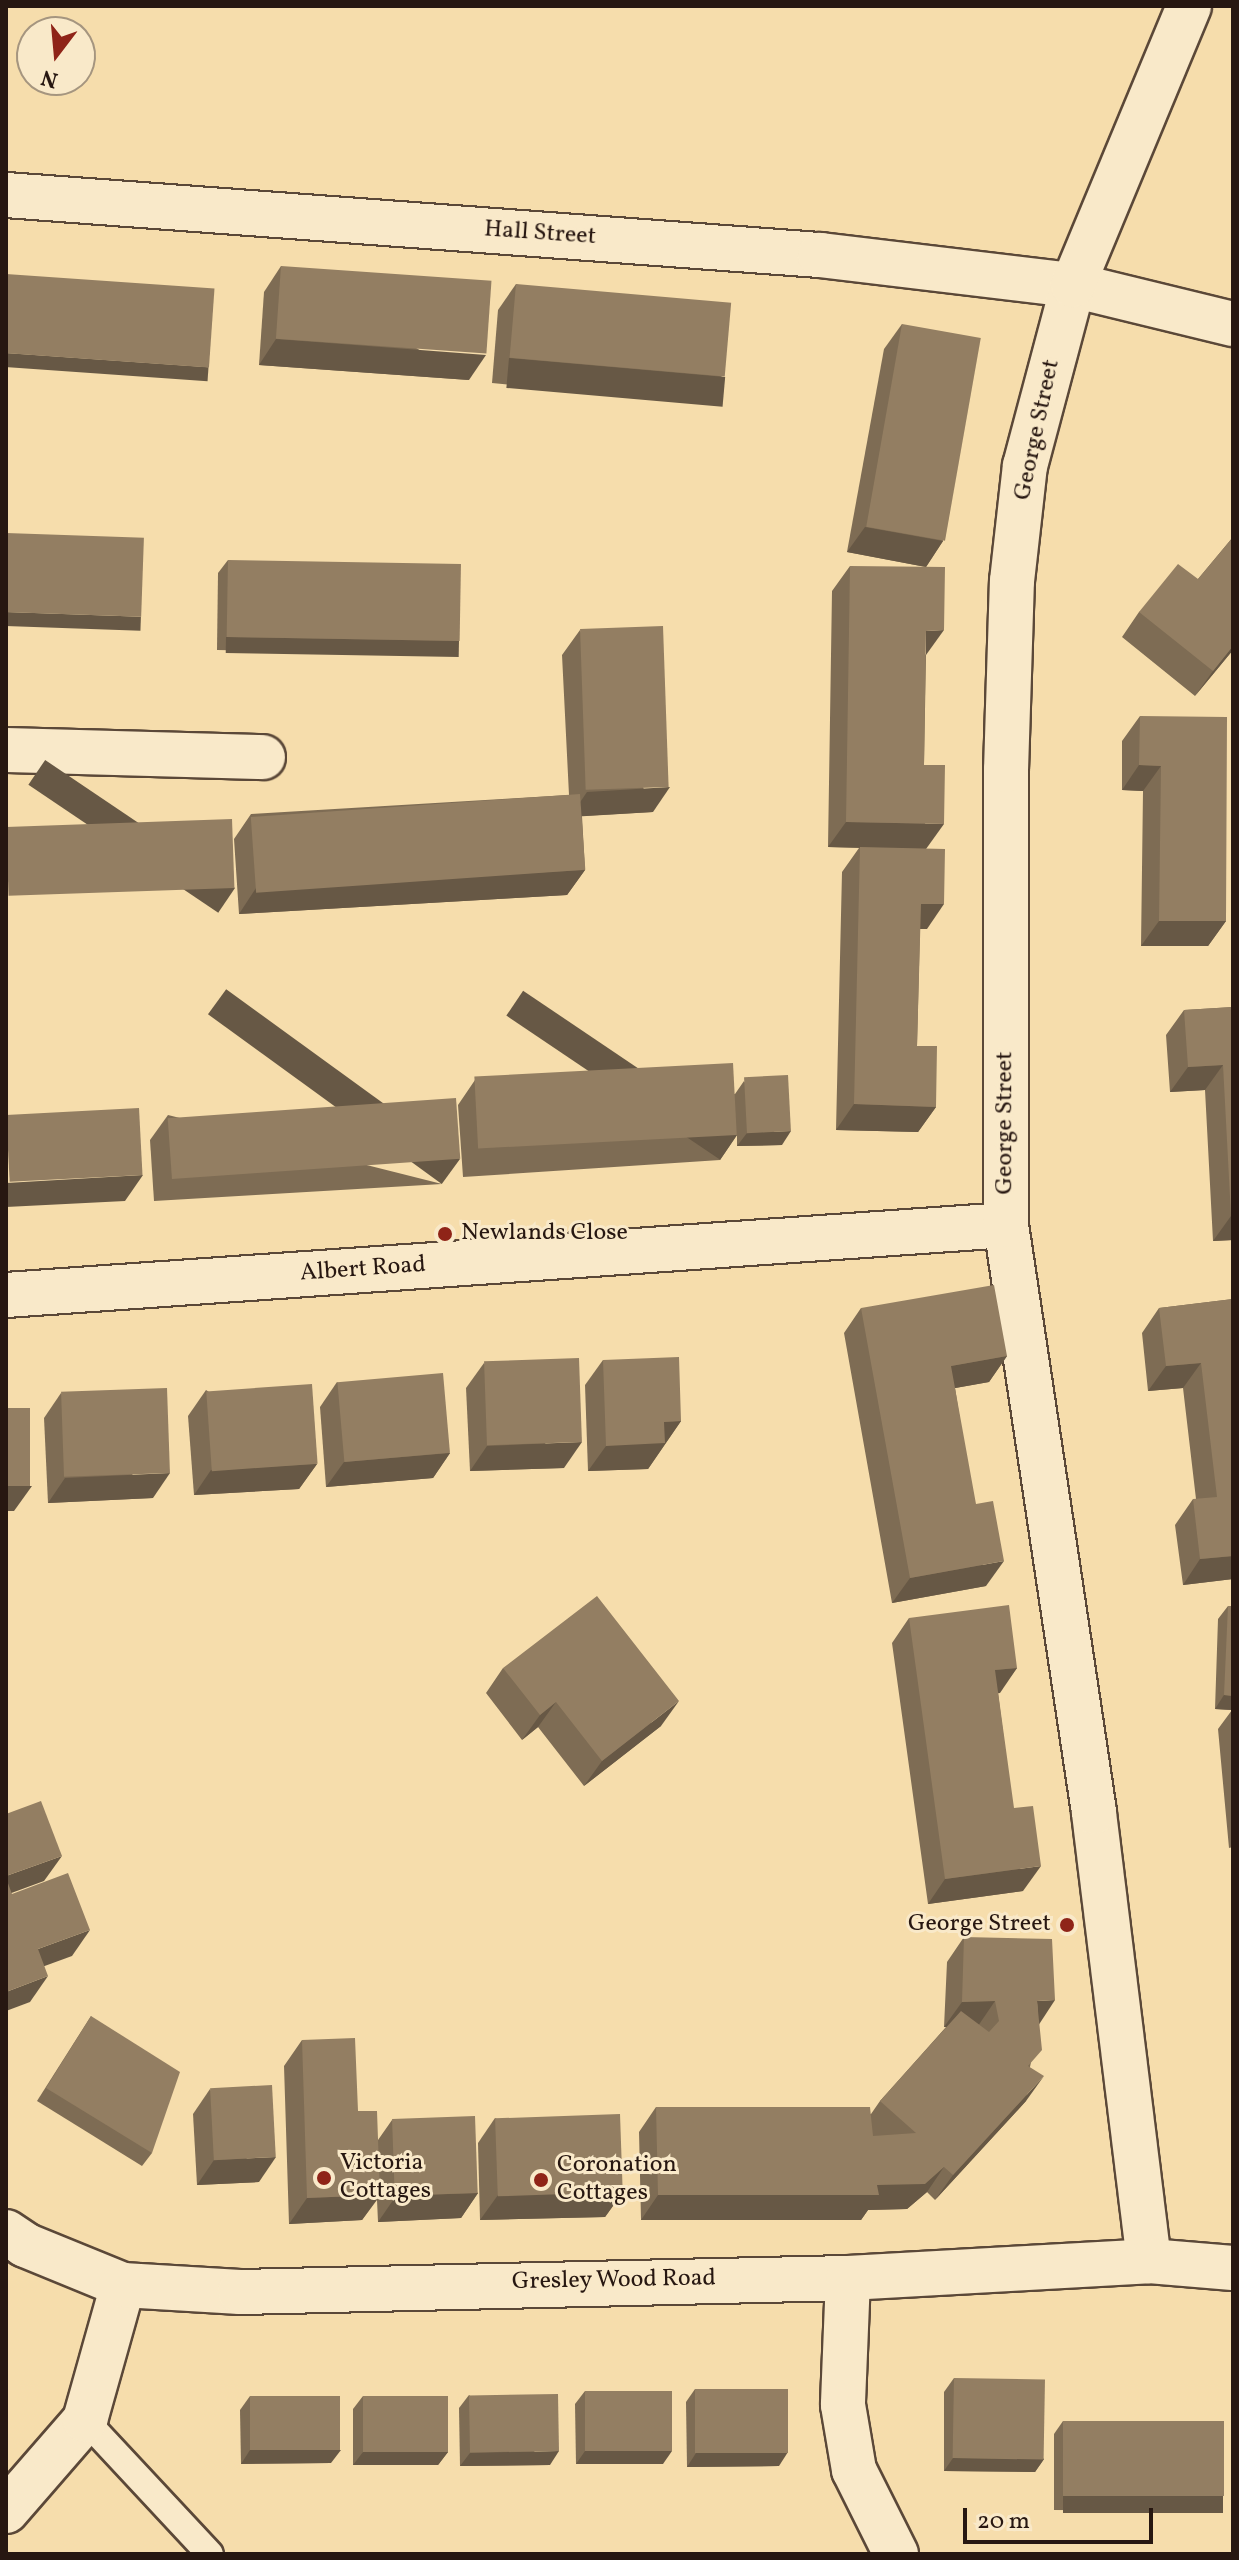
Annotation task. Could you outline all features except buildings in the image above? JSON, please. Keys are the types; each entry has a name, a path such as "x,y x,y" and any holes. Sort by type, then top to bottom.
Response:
{"street":[{"name":"George Street","path":"1149,2261 1094,1812 1006,1225 1006,770 1012,581 1025,466 1073,285 1189,6"},
{"name":"Hall Street","path":"6,195 820,255 1073,285 1233,324"},
{"path":"6,750 263,757"},
{"name":"Albert Road","path":"6,1295 1006,1225"},
{"name":"Gresley Wood Road","path":"6,2232 25,2245 123,2285 240,2292 848,2278 1149,2261 1233,2268"},
{"path":"848,2278 843,2405 854,2470 896,2554"},
{"path":"6,2511 85,2420 123,2285"}],"lane":[{"path":"85,2420 210,2554"}],"place":[{"name":"Newlands Close","path":"445,1234"},
{"name":"George Street","path":"1067,1925"},
{"name":"Victoria Cottages","path":"324,2178"},
{"name":"Coronation Cottages","path":"541,2180"}]}
